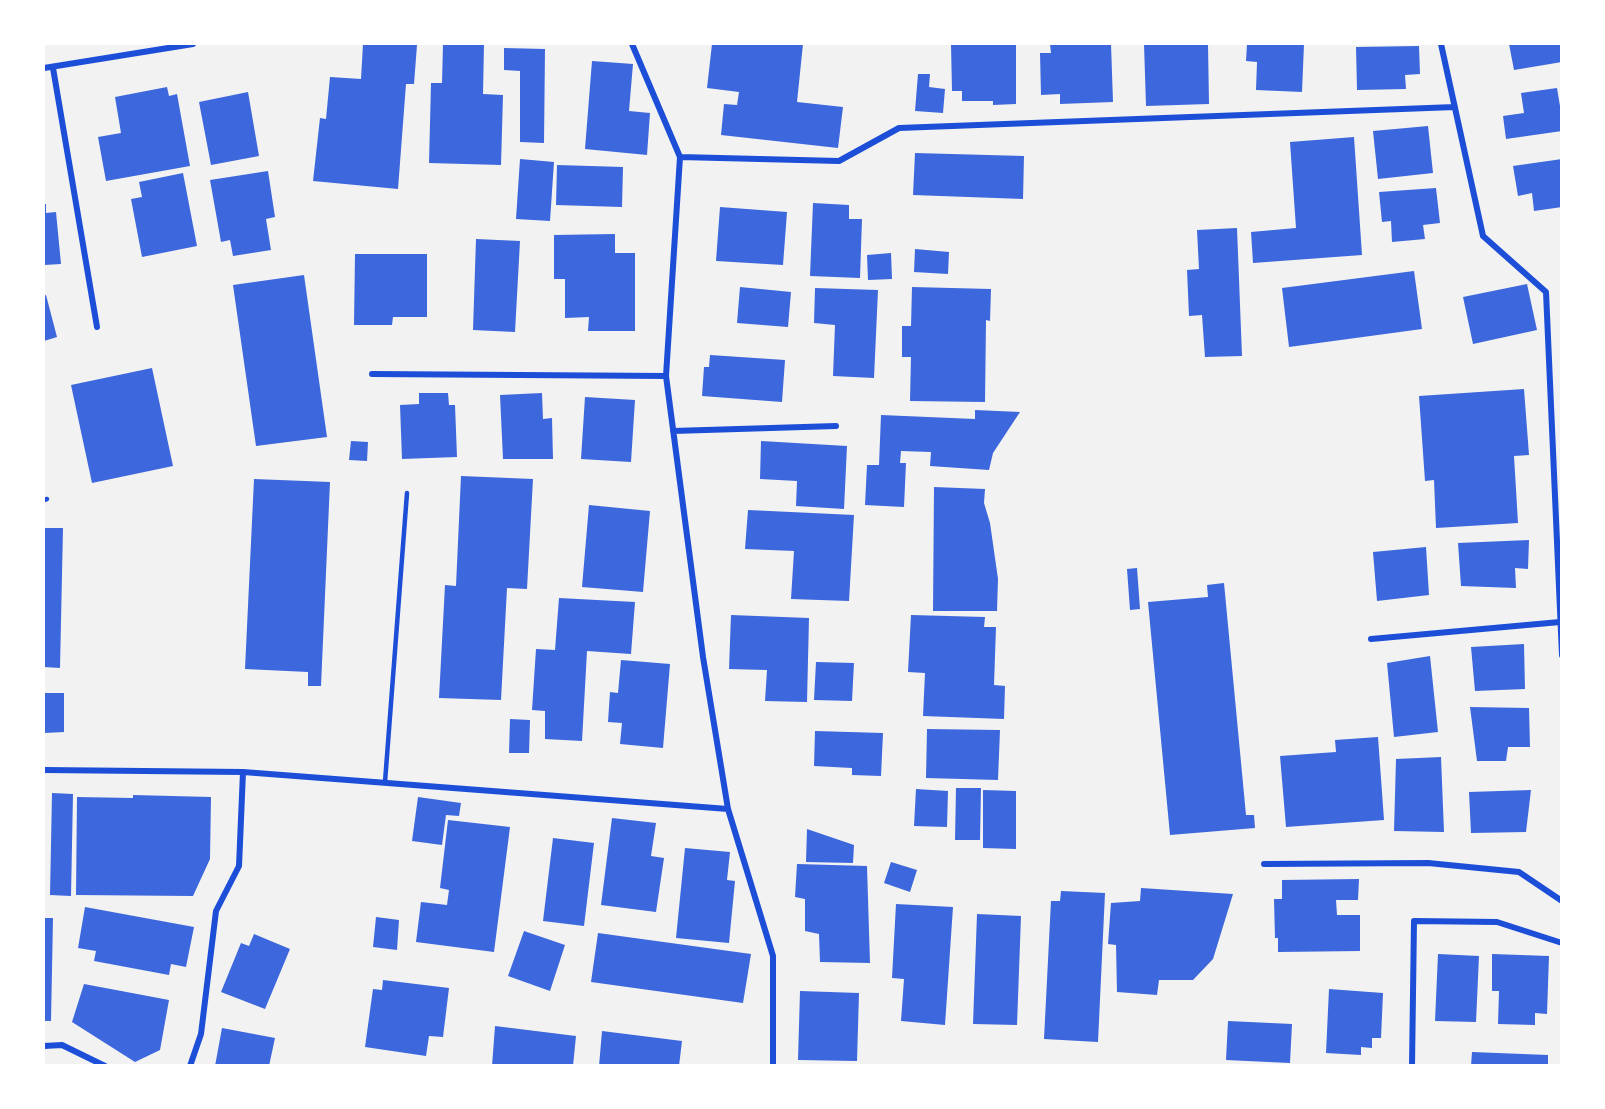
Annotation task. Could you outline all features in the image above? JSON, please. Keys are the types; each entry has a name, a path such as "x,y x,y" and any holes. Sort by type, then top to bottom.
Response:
{"street":[{"path":"44,68 193,44"},
{"path":"632,44 680,157 666,376 703,657 728,809 773,956 773,1065"},
{"path":"1441,44 1483,236 1546,292 1562,656"},
{"path":"52,68 97,327"},
{"path":"680,157 839,161 898,128 1455,107"},
{"path":"372,374 666,376"},
{"path":"673,431 836,426"},
{"path":"1371,639 1560,622"},
{"path":"44,770 243,772 728,809"},
{"path":"190,1065 201,1034 216,911 239,866 243,772"},
{"path":"1264,864 1428,863 1519,872 1562,902"},
{"path":"1412,1065 1414,921 1497,922 1562,943"},
{"path":"44,1046 62,1045 105,1065"}],"lane":[{"path":"385,782 407,493"}],"building":[{"path":"363,44 417,45 414,84 406,84 398,189 313,181 320,118 326,119 330,77 361,79"},
{"path":"443,44 484,44 483,94 503,95 501,165 429,163 431,83 442,83"},
{"path":"712,44 803,44 797,102 843,107 838,148 721,135 724,104 737,105 739,92 707,88"},
{"path":"951,44 1016,44 1016,104 993,105 993,101 962,101 962,91 952,91"},
{"path":"1050,44 1111,44 1113,102 1060,104 1060,94 1041,95 1040,53 1051,53"},
{"path":"1144,44 1208,44 1209,104 1146,106"},
{"path":"1247,44 1304,44 1302,92 1256,90 1257,62 1246,61"},
{"path":"1509,44 1562,44 1562,62 1514,70"},
{"path":"1419,46 1420,74 1405,75 1406,89 1357,90 1356,47"},
{"path":"504,48 545,49 544,143 520,142 520,71 504,70"},
{"path":"592,61 633,64 629,111 650,113 647,155 585,149"},
{"path":"918,74 930,74 929,87 945,89 943,113 915,111"},
{"path":"167,87 169,96 177,94 190,166 106,181 98,137 121,133 115,97"},
{"path":"1557,88 1562,131 1506,139 1503,116 1524,113 1521,93"},
{"path":"248,92 259,156 211,165 199,102"},
{"path":"1428,126 1433,173 1378,179 1373,131"},
{"path":"1354,137 1362,255 1253,263 1251,232 1296,228 1290,142"},
{"path":"915,153 1024,156 1023,199 913,195"},
{"path":"520,159 554,162 550,221 516,219"},
{"path":"1562,159 1562,207 1534,211 1532,193 1518,196 1513,166"},
{"path":"557,165 623,167 622,207 556,205"},
{"path":"268,171 275,217 266,219 271,250 233,256 230,240 221,242 210,180"},
{"path":"183,173 197,246 142,257 131,199 142,197 139,182"},
{"path":"1436,188 1440,223 1423,225 1425,239 1392,242 1391,221 1382,222 1379,192"},
{"path":"813,203 849,205 849,219 862,219 860,278 810,276"},
{"path":"44,204 46,204 46,213 56,212 61,264 44,265"},
{"path":"720,207 787,212 783,265 716,261"},
{"path":"1237,228 1242,356 1205,357 1202,315 1189,316 1187,270 1199,269 1197,230"},
{"path":"615,234 615,253 635,253 635,331 588,331 589,317 565,318 565,279 554,279 554,235"},
{"path":"476,239 520,241 515,332 473,330"},
{"path":"915,249 949,252 948,274 914,272"},
{"path":"891,253 892,279 868,280 867,255"},
{"path":"355,254 427,254 427,317 393,317 392,325 354,325"},
{"path":"1414,271 1422,329 1289,347 1282,288"},
{"path":"304,275 327,437 256,446 233,285"},
{"path":"1527,284 1537,330 1473,344 1463,297"},
{"path":"740,287 791,292 788,327 737,323"},
{"path":"912,287 991,289 990,321 986,320 985,402 910,401 911,357 902,357 902,326 911,326"},
{"path":"815,288 878,290 874,378 833,376 835,325 814,323"},
{"path":"46,295 57,337 44,341 44,296"},
{"path":"710,355 785,360 782,402 702,396 704,367 709,367"},
{"path":"152,368 173,466 92,483 71,385"},
{"path":"1524,389 1529,455 1514,456 1518,523 1436,528 1434,480 1425,481 1419,396"},
{"path":"419,393 448,393 449,405 455,405 457,457 402,459 400,405 419,404"},
{"path":"542,393 543,419 552,418 553,459 503,459 500,395"},
{"path":"585,397 635,400 631,462 581,459"},
{"path":"975,410 1020,412 993,453 989,470 930,466 931,452 901,451 900,463 906,463 904,507 865,505 867,465 879,465 881,415 975,419"},
{"path":"351,441 368,442 367,461 349,460"},
{"path":"761,441 847,446 844,509 796,506 797,481 760,479"},
{"path":"461,476 533,479 527,589 507,588 501,700 439,698 445,585 456,586"},
{"path":"254,479 330,482 321,686 308,686 308,672 245,669"},
{"path":"934,487 985,489 984,503 990,523 998,579 997,611 933,611"},
{"path":"589,505 650,511 643,592 582,587"},
{"path":"748,510 854,515 849,601 791,599 794,551 745,549"},
{"path":"44,528 63,528 60,668 44,667"},
{"path":"1529,540 1528,569 1515,568 1516,588 1461,586 1458,543"},
{"path":"1426,547 1429,595 1377,601 1373,552"},
{"path":"1137,568 1140,609 1130,610 1127,569"},
{"path":"1224,583 1246,815 1254,815 1255,828 1170,835 1148,602 1208,597 1207,585"},
{"path":"559,598 635,602 631,654 587,651 582,741 545,739 545,711 532,710 536,649 555,650"},
{"path":"731,615 809,618 807,702 765,701 767,670 729,669"},
{"path":"911,615 985,617 984,627 996,627 994,685 1005,686 1004,719 923,716 925,673 908,672"},
{"path":"1524,644 1525,689 1475,691 1471,647"},
{"path":"1430,656 1438,732 1394,737 1387,663"},
{"path":"621,660 670,664 663,748 620,744 622,723 608,722 610,692 618,693"},
{"path":"816,662 854,663 852,701 814,700"},
{"path":"44,693 64,693 64,732 44,733"},
{"path":"1470,707 1529,708 1530,747 1508,747 1506,761 1477,761"},
{"path":"510,719 530,720 529,753 509,753"},
{"path":"927,729 1000,730 998,780 926,778"},
{"path":"815,731 883,733 881,776 852,775 852,768 814,766"},
{"path":"1378,737 1384,820 1286,827 1280,756 1336,752 1335,740"},
{"path":"1441,757 1444,832 1394,831 1396,759"},
{"path":"956,788 981,788 980,840 955,840"},
{"path":"916,789 948,791 947,827 914,826"},
{"path":"983,790 1016,791 1016,849 983,848"},
{"path":"1531,790 1526,832 1471,833 1469,792"},
{"path":"52,793 73,794 71,896 50,895"},
{"path":"133,795 211,797 210,859 193,896 76,895 77,797 133,798"},
{"path":"418,797 461,803 459,816 446,815 442,845 412,841"},
{"path":"612,818 656,823 651,856 664,858 656,912 601,905"},
{"path":"448,820 510,827 494,952 416,942 421,902 447,905 449,890 440,888"},
{"path":"807,829 854,845 853,863 806,862"},
{"path":"553,838 594,843 584,926 543,921"},
{"path":"685,848 730,852 727,880 735,881 729,943 676,938"},
{"path":"891,862 917,870 910,892 884,883"},
{"path":"797,864 867,866 870,963 820,962 819,934 805,931 805,899 795,897"},
{"path":"1359,879 1358,900 1336,900 1337,915 1360,915 1360,951 1278,952 1278,938 1275,938 1274,899 1282,899 1282,880"},
{"path":"1141,888 1233,894 1213,959 1193,980 1159,980 1157,995 1117,992 1116,945 1108,944 1111,903 1140,901"},
{"path":"1061,891 1105,893 1098,1042 1044,1039 1051,901 1060,901"},
{"path":"896,904 953,907 945,1025 901,1021 904,979 892,978"},
{"path":"85,907 194,927 186,967 171,964 169,975 94,961 96,951 78,948"},
{"path":"977,914 1021,916 1017,1025 973,1024"},
{"path":"376,917 399,920 397,950 373,947"},
{"path":"44,918 53,918 51,1021 44,1021"},
{"path":"524,931 565,945 550,991 508,976"},
{"path":"598,933 751,954 743,1003 591,982"},
{"path":"254,934 290,949 265,1009 221,992 241,943 249,946"},
{"path":"1438,954 1479,956 1476,1022 1435,1021"},
{"path":"1492,954 1549,956 1547,1014 1535,1013 1535,1025 1498,1024 1499,991 1492,991"},
{"path":"383,980 449,988 443,1037 429,1036 426,1056 365,1047 373,989 382,990"},
{"path":"84,984 169,1000 160,1050 135,1062 72,1022"},
{"path":"1329,989 1383,993 1381,1038 1372,1038 1372,1048 1361,1047 1361,1055 1326,1053"},
{"path":"800,991 859,993 857,1061 798,1060"},
{"path":"1228,1021 1292,1024 1290,1063 1226,1060"},
{"path":"495,1026 576,1036 573,1066 492,1066"},
{"path":"222,1028 275,1038 269,1066 215,1066"},
{"path":"602,1031 682,1041 679,1066 599,1066"},
{"path":"1472,1052 1548,1055 1548,1066 1471,1066"}]}
